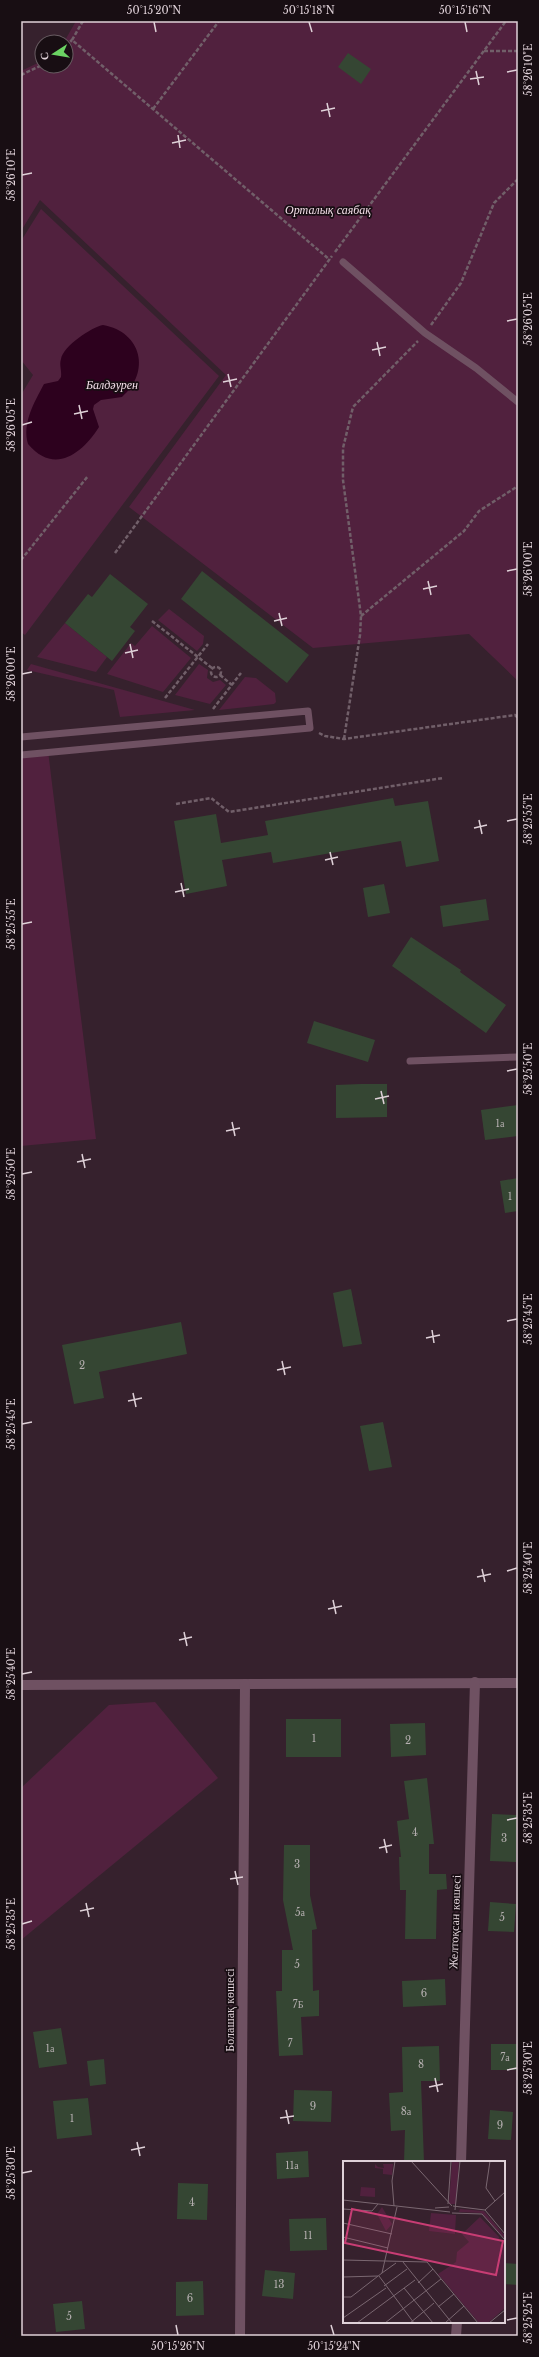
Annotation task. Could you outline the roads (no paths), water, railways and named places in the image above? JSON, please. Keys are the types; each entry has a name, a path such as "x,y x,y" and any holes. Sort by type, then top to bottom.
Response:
{"street":[{"path":"21,1686 475,1682 518,1683"},
{"name":"Желтоқсан көшесі","path":"461,2161 475,1682"},
{"name":"Болашақ көшесі","path":"240,2336 245,1684"},
{"path":"456,2323 456,2336"}],"lane":[{"path":"343,262 425,333 476,368 518,402"},
{"path":"21,738 308,711 310,728 21,755"},
{"path":"410,1061 518,1057"}],"park label":[{"name":"Орталық саябақ","path":"328,210"},
{"name":"Балдәурен","path":"112,385"}]}
